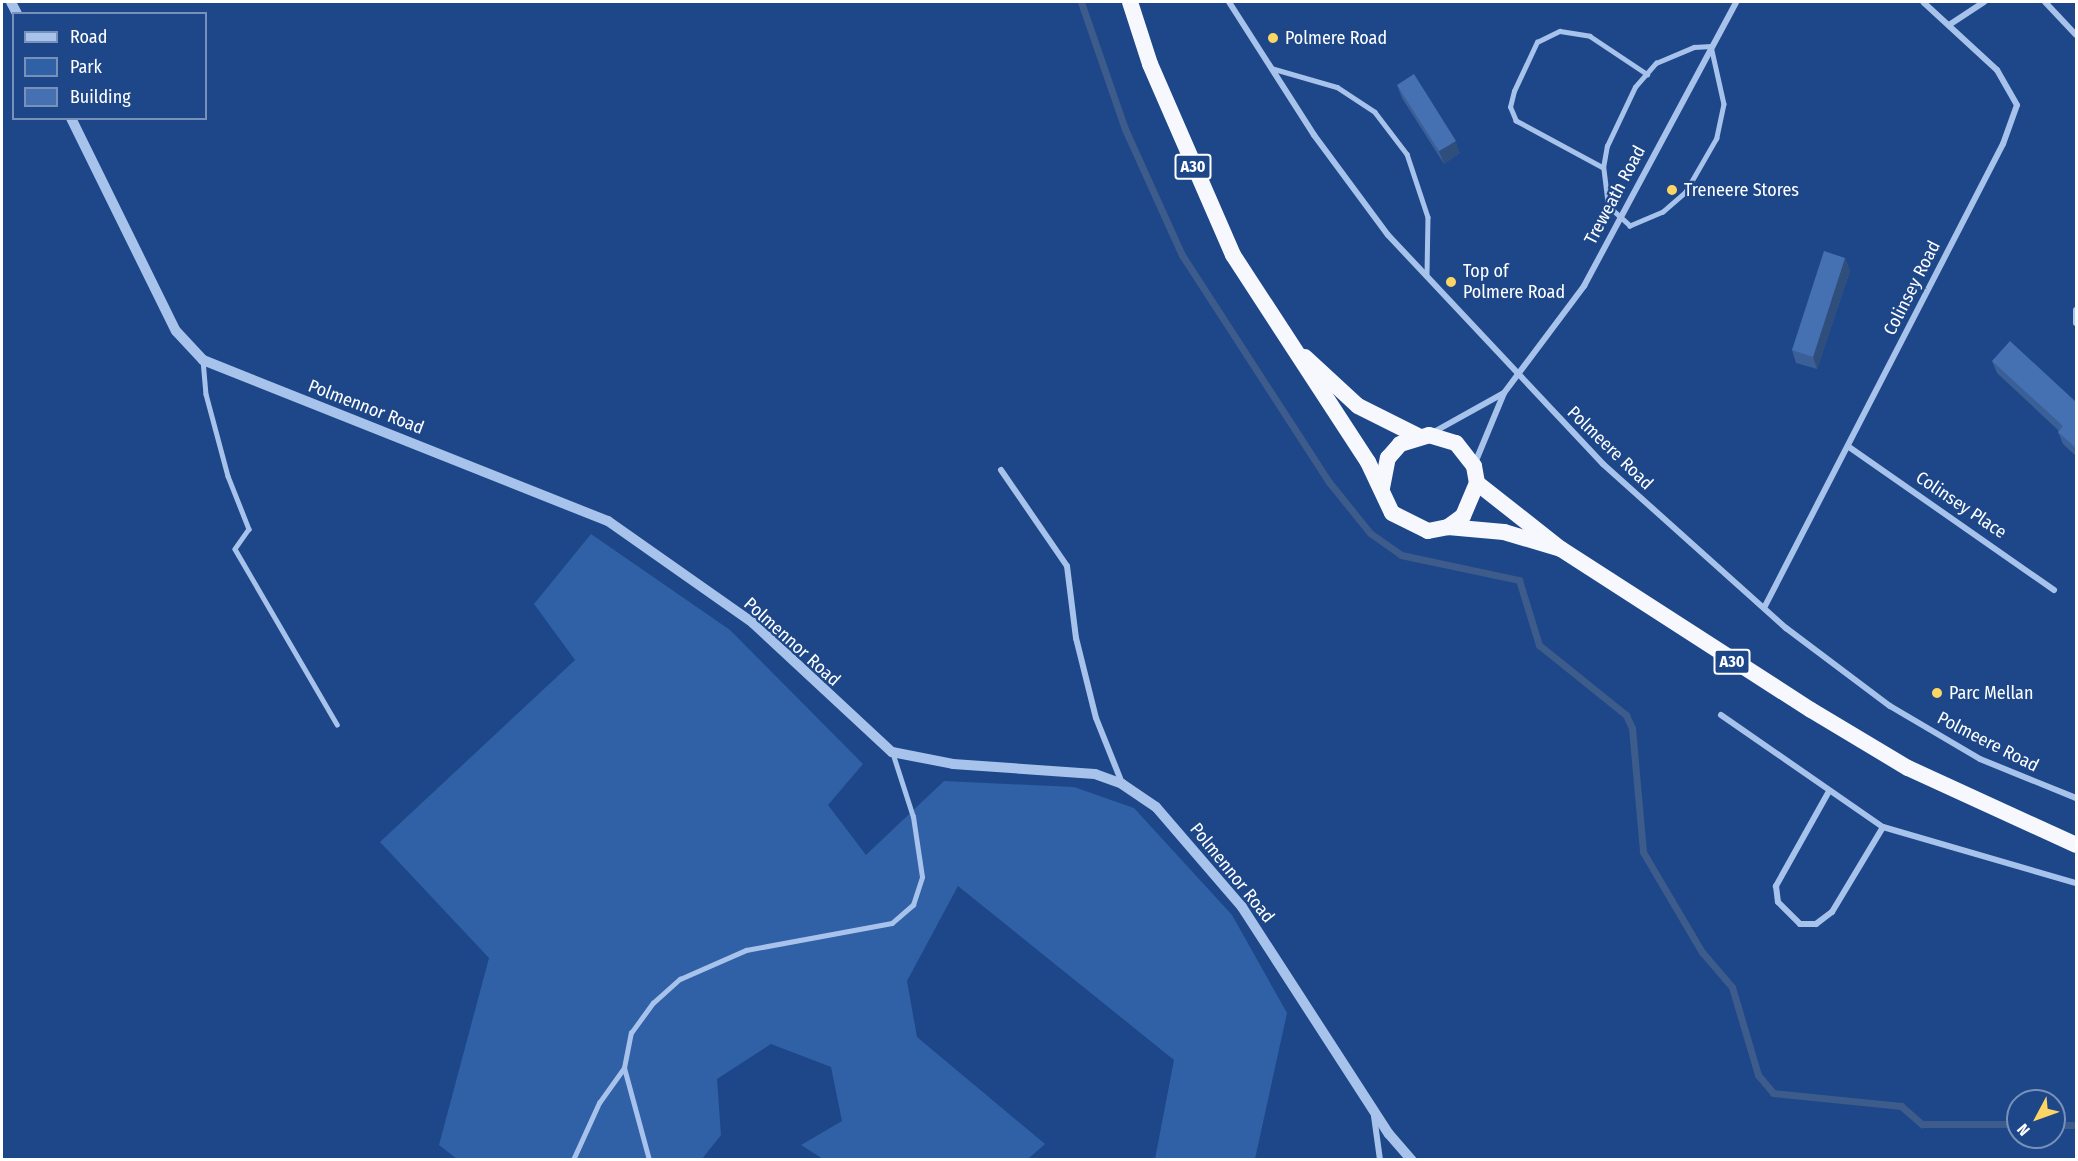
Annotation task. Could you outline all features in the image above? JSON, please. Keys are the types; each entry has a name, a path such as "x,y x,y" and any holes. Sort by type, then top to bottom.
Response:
{"highway":[{"name":"A30","path":"1131,2 1184,147 1233,255 1274,323 1368,462 1392,513 1408,526 1428,531 1448,527 1504,532 1561,549"},
{"name":"A30","path":"1274,323 1358,406 1423,435 1456,443 1475,474 1561,549 1689,635 1908,768 2076,845"},
{"path":"1383,495 1388,458 1423,435"},
{"path":"1448,527 1463,516 1475,474"}],"street":[{"name":"Polmeere Road","path":"1229,2 1271,68 1382,226 1603,464 1764,608 1890,706 1980,759 2076,798"},
{"name":"Treweath Road","path":"1475,474 1504,393 1584,286 1736,2"},
{"name":"Colinsey Road","path":"1764,608 1849,447 2003,144 2017,105 1997,70 1923,2"},
{"path":"1949,25 1984,2"},
{"path":"2045,2 2076,35"},
{"name":"Polmennor Road","path":"72,120 176,331 203,360 608,521 753,623 892,752 953,764 1095,774 1122,784 1156,807 1242,907 1373,1109 1412,1160"},
{"path":"2076,310 2076,323"},
{"name":"Treweath Road","path":"1423,435 1504,393"},
{"name":"Colinsey Place","path":"1849,447 2054,590"},
{"path":"1001,470 1067,566 1076,638 1096,718 1122,784"},
{"path":"1721,715 1828,793 1882,827 2076,883"},
{"path":"1828,793 1776,886 1778,902 1800,924 1816,924 1832,912 1882,827"},
{"path":"1373,1109 1380,1160"}],"lane":[{"path":"1603,168 1516,121 1510,107 1514,91 1537,42 1560,31 1590,36 1647,74"},
{"path":"1711,46 1724,104 1717,138 1686,192 1663,212 1630,226 1608,206 1603,168 1607,146 1647,74 1674,53 1711,46"},
{"path":"1271,68 1337,87 1375,112 1407,154 1428,217 1427,276"},
{"path":"203,360 228,476 249,530 235,549 337,724"},
{"path":"573,1160 599,1103 624,1068 631,1033 680,979 746,950 892,923 913,905 922,877 913,817 892,752"},
{"path":"624,1068 649,1160"}],"green space":[{"path":"591,534 730,630 863,764 828,805 866,855 944,781 1074,787 1134,808 1232,915 1287,1013 1255,1159 1155,1159 1174,1060 958,886 907,981 917,1037 1045,1144 1028,1159 823,1159 801,1145 842,1121 831,1067 771,1044 717,1079 721,1135 702,1159 457,1159 439,1145 489,958 380,842 575,660 534,604"}],"building":[{"path":"1414,74 1456,141 1439,151 1397,85"},
{"path":"1824,251 1845,258 1813,357 1792,350"},
{"path":"2010,341 2076,402 2076,448 2058,432 2063,426 1992,361"}],"waterway":[{"path":"1081,2 1125,129 1182,255 1329,482 1370,533 1401,555 1519,580 1539,645 1626,715 1632,728 1643,852 1702,952 1732,987 1758,1075 1773,1093 1901,1106 1922,1124 2006,1124"},
{"path":"2066,1125 2076,1125"}],"place":[{"name":"Polmere Road","path":"1273,38"},
{"name":"Treneere Stores","path":"1672,190"},
{"name":"Top of Polmere Road","path":"1451,282"},
{"name":"Parc Mellan","path":"1937,693"}]}
